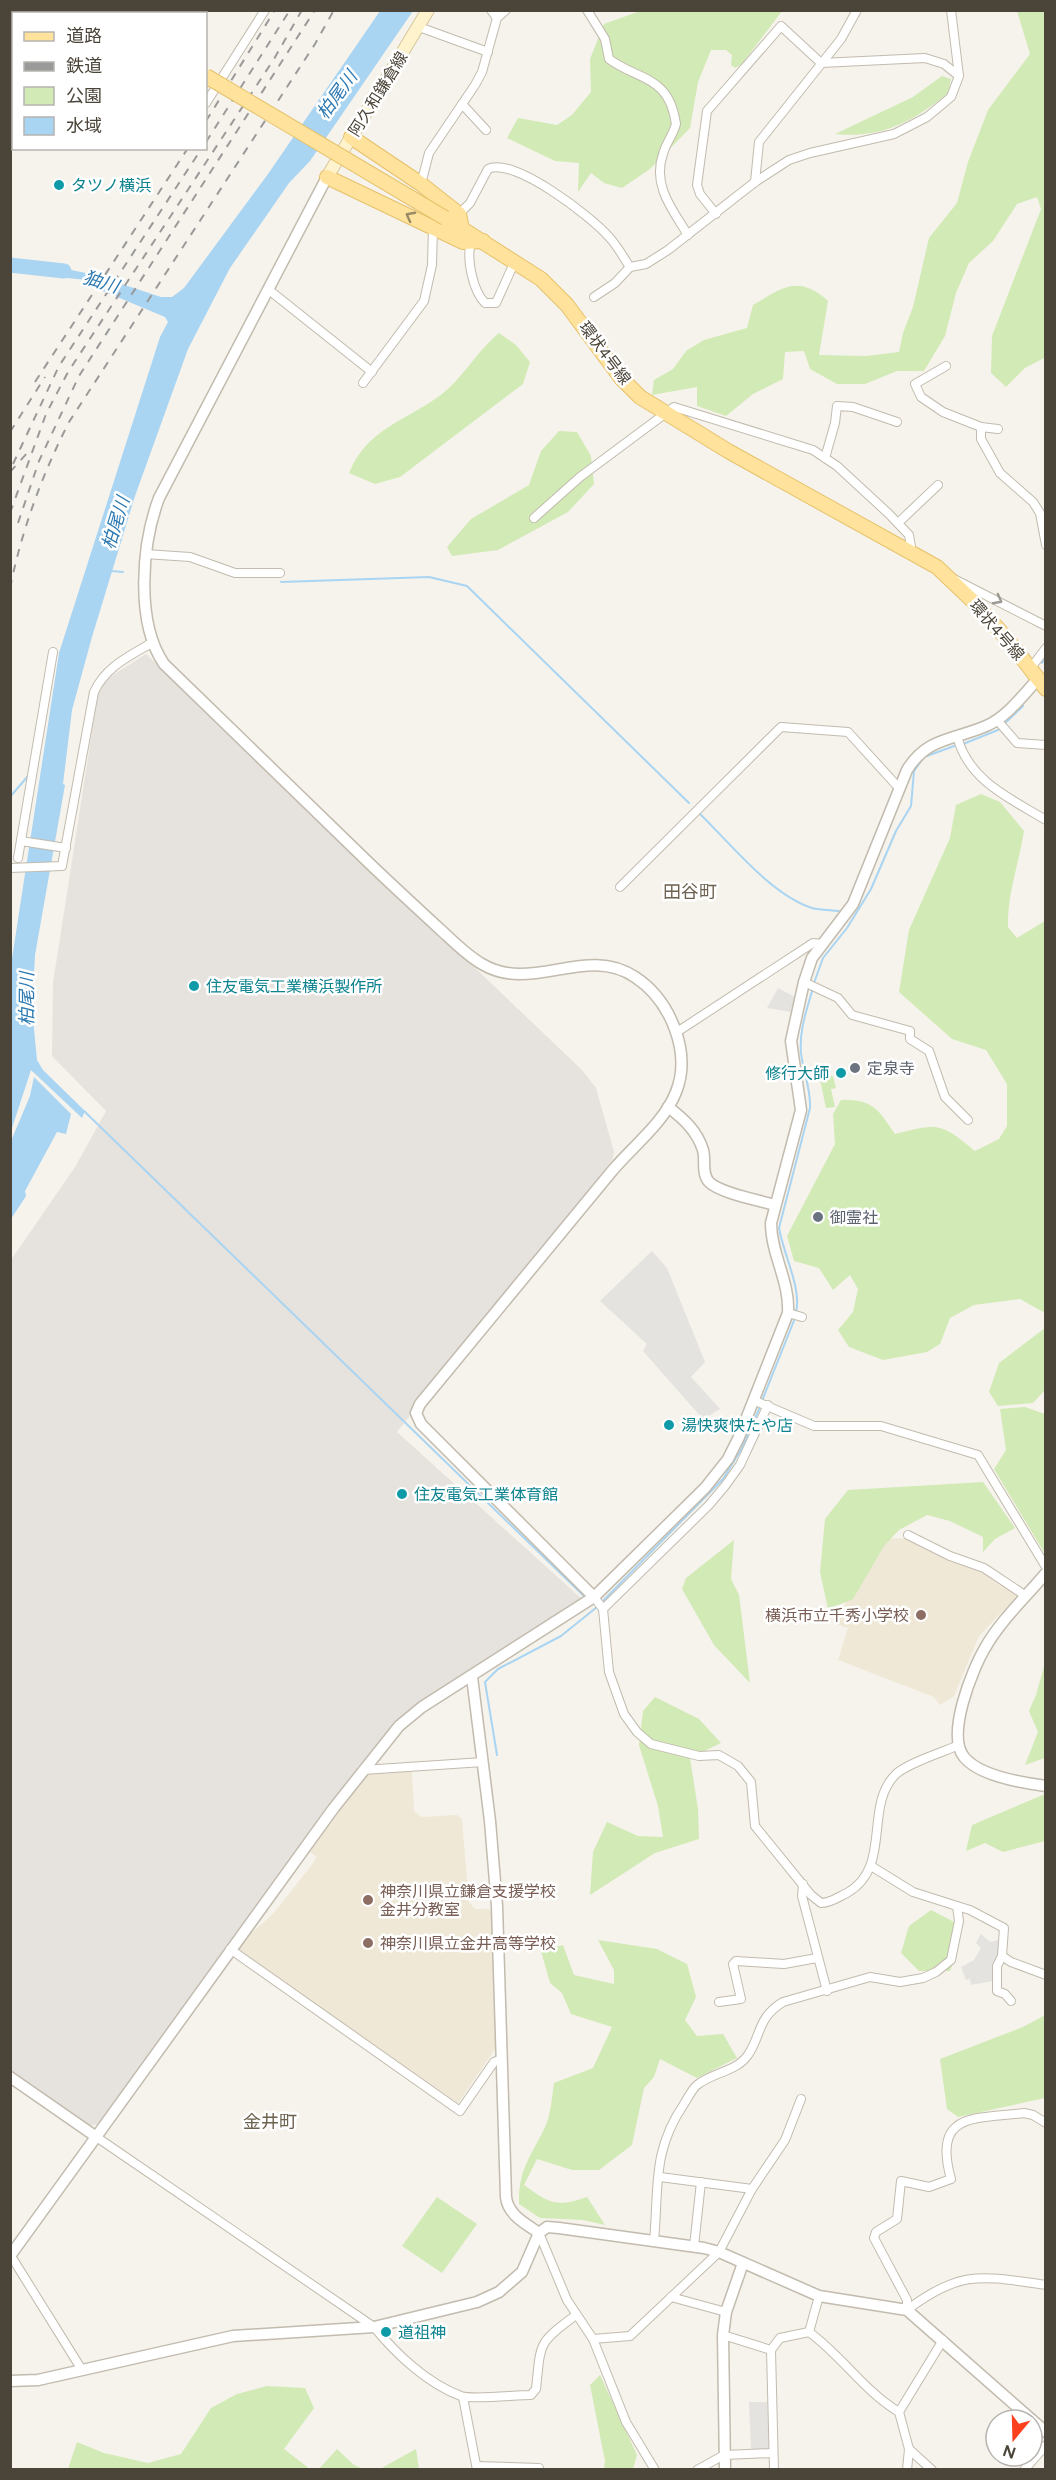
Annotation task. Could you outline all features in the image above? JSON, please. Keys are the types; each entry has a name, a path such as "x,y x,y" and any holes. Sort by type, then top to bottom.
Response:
{"main road":[{"name":"阿久和鎌倉線","path":"327,177 428,10"},
{"name":"環状4号線","path":"207,77 445,218 477,242 515,261 541,279 567,305 621,378 640,397 664,414 912,553 948,577 1040,677"},
{"path":"351,137 421,184 459,214 462,229"},
{"path":"327,177 463,242 477,242"}],"street":[{"path":"207,101 265,10"},
{"path":"421,184 429,153 482,72 488,52 494,14 506,10"},
{"path":"587,10 605,39 609,59 652,81 671,106 676,124 663,153 659,181 665,198 688,235"},
{"path":"755,182 759,142 841,39 857,10"},
{"path":"594,297 615,283 630,267 656,259 755,182 789,160 903,131 927,117 951,97 959,76 951,10"},
{"path":"716,214 700,194 697,185 707,111 781,26 821,63 883,58 925,58 944,64 959,76"},
{"path":"419,27 488,52"},
{"path":"462,104 486,130"},
{"path":"459,214 470,203 488,169 493,166 505,169 543,186 576,208 610,237 630,267"},
{"path":"327,177 159,498 148,533 145,554 147,602 153,642 164,664 401,894 476,961 502,973 520,976 583,964 620,969 649,989 676,1032 681,1049 681,1075 668,1107 624,1156 461,1353 420,1404 416,1413 421,1424 597,1603 609,1672 624,1714 637,1732 651,1744 699,1756 719,1755 738,1766 751,1782 755,1826 817,1901 830,1902 859,1886 871,1866 884,1797 890,1781 897,1772 959,1745"},
{"path":"363,383 424,301 432,265 433,228"},
{"path":"477,242 469,264 477,294 485,303 496,303 515,261"},
{"path":"269,290 372,372"},
{"path":"946,366 915,384 921,397 943,412 981,427 998,429"},
{"path":"825,458 835,423 837,405 853,407 897,422"},
{"path":"534,518 580,477 674,407 813,450 837,466 898,523 909,535 912,553"},
{"path":"981,427 981,439 1000,473 1033,502 1040,513 1046,545"},
{"path":"898,523 939,485"},
{"path":"145,554 190,557 235,573 280,573"},
{"path":"948,577 970,585 1046,626"},
{"path":"10,868 62,866 94,692 103,675 111,668 153,642"},
{"path":"597,1603 719,1472 739,1437 753,1400 795,1315 771,1240 775,1205 801,1110 790,1041 810,984 812,958 853,904 907,770 924,749 958,742 1001,725 1040,677 1046,648"},
{"path":"18,858 24,842 53,652"},
{"path":"1001,725 1017,743 1046,745"},
{"path":"620,887 781,727 848,732 899,789"},
{"path":"958,742 991,788 1046,820"},
{"path":"24,842 66,848"},
{"path":"676,1032 813,943 822,944"},
{"path":"810,984 838,998 852,1015 910,1031 910,1039 929,1052 945,1097 968,1120"},
{"path":"668,1107 684,1119 697,1138 703,1150 704,1174 711,1184 775,1205"},
{"path":"753,1400 814,1426 881,1426 978,1455 1046,1567"},
{"path":"82,2370 11,2256 95,2136 140,2079 230,1949 363,1770 399,1726 422,1707 578,1608 597,1603 709,1505 740,1465 768,1405"},
{"path":"908,1535 950,1556 984,1568 1026,1596"},
{"path":"1046,1572 993,1635 977,1664 960,1717 959,1745 963,1756 976,1767 1005,1778 1046,1786"},
{"path":"472,1677 497,1906 507,2206 539,2233 576,2315 593,2339 626,2422 655,2469"},
{"path":"363,1770 483,1762"},
{"path":"871,1866 913,1892 970,1910 1004,1929 1002,1956 997,1966 997,1991 1005,1994 1011,2001"},
{"path":"803,1884 802,1896 827,1991"},
{"path":"654,2241 660,2177 657,2165 670,2124 697,2085 737,2066 743,2060 772,2009 783,2002 870,1977 900,1982 923,1978 944,1968 951,1960 959,1921 957,1906"},
{"path":"230,1949 460,2111 494,2062 502,2059"},
{"path":"1002,1956 1046,1976"},
{"path":"719,2002 741,1999 733,1964 736,1961 784,1964 817,1958"},
{"path":"10,2077 374,2327 404,2358 433,2380 463,2397 531,2395 536,2389 542,2345 547,2337 576,2315"},
{"path":"593,2339 630,2336 718,2252 752,2190 785,2140 801,2099"},
{"path":"907,2310 907,2300 874,2238 876,2232 897,2219 902,2181 928,2187 951,2179 944,2156 947,2140 955,2128 966,2121 1024,2113 1033,2115 1046,2123"},
{"path":"660,2177 752,2190"},
{"path":"694,2246 700,2182"},
{"path":"10,2381 38,2380 233,2336 374,2327 477,2302 499,2292 522,2271 539,2233 547,2228 559,2228 694,2246 718,2252 819,2296 907,2310 1019,2408"},
{"path":"725,2469 723,2335 726,2312 743,2263"},
{"path":"907,2310 955,2281 976,2277 1046,2285"},
{"path":"809,2332 819,2296"},
{"path":"671,2297 726,2312"},
{"path":"774,2469 771,2350 780,2338 809,2332 825,2343 879,2400 899,2412 909,2449 907,2469"},
{"path":"723,2335 771,2350"},
{"path":"899,2412 943,2340"},
{"path":"463,2397 477,2468 539,2468"},
{"path":"1024,2469 1046,2445"},
{"path":"909,2449 932,2469"},
{"path":"697,2469 724,2455 773,2453"}],"shaded area":[{"path":"146,654 582,1070 596,1088 614,1152 612,1160 397,1432 583,1600 412,1710 389,1729 98,2124 88,2126 11,2072 11,1260 75,1167 106,1111 52,1056 53,983 98,693 107,679"},
{"path":"778,988 795,997 791,1012 767,1008"},
{"path":"652,1251 667,1268 705,1362 691,1377 720,1409 703,1419 643,1351 647,1344 600,1301"},
{"name":"横浜市立千秀小学校","path":"906,1538 951,1562 981,1571 996,1583 1015,1593 1016,1597 979,1636 954,1696 940,1705 934,1697 838,1660 848,1628 838,1625 845,1604 845,1590 884,1539"},
{"name":"神奈川県立金井高等学校","path":"409,1770 412,1773 414,1811 422,1817 457,1815 462,1819 469,1902 475,1909 488,1909 494,1914 496,2048 458,2103 237,1951 249,1935 273,1914 311,1866 317,1857 310,1852 367,1773"},
{"path":"981,1934 990,1942 998,1940 1000,1948 993,1969 993,1981 971,1985 970,1979 966,1980 961,1967 974,1960 981,1948 976,1943"},
{"path":"749,2402 767,2402 769,2447 767,2450 751,2450"}],"green space":[{"path":"640,11 782,11 742,64 735,68 731,65 732,55 726,50 711,50 698,82 690,128 650,169 622,188 604,183 591,173 578,192 579,163 555,161 507,138 518,118 557,125 572,115 591,92 590,59 604,24"},
{"path":"1017,11 1045,11 1046,357 1025,368 1006,387 991,373 992,336 1041,209 1037,197 1017,204 993,241 969,263 956,293 945,336 924,371 897,371 865,384 837,384 810,369 804,351 785,352 783,379 753,394 726,416 697,406 697,387 652,395 654,380 673,369 686,351 704,340 747,328 753,305 773,293 790,287 808,288 828,301 819,355 866,356 899,352 903,333 913,307 929,238 957,203 968,162 988,110 1030,54"},
{"path":"942,76 951,79 948,93 909,120 882,131 867,134 835,134 913,97"},
{"path":"499,333 516,345 530,362 523,384 400,477 375,484 349,473 367,445 389,426 442,394"},
{"path":"559,431 577,432 591,456 594,484 568,512 498,550 452,556 447,547 471,519 529,485 541,451"},
{"path":"981,794 1000,802 1024,831 1011,891 1008,927 1017,938 1045,921 1045,1313 1020,1299 974,1305 950,1318 940,1344 927,1352 883,1360 849,1347 838,1330 853,1312 858,1289 850,1275 833,1290 819,1268 794,1261 787,1236 835,1144 833,1114 841,1100 861,1101 874,1107 895,1134 920,1128 938,1128 946,1130 975,1151 999,1139 1007,1126 1007,1084 986,1050 952,1039 899,992 909,930 950,838 956,805"},
{"path":"819,1075 833,1076 836,1088 831,1089 835,1107 826,1108"},
{"path":"1045,1328 1045,1390 1033,1403 998,1406 989,1392 999,1363"},
{"path":"1025,1407 1045,1414 1045,1554 994,1469 1006,1450 1000,1409"},
{"path":"983,1482 1015,1528 995,1539 983,1552 983,1537 950,1521 927,1515 899,1530 884,1546 853,1599 828,1609 820,1572 825,1519 848,1490"},
{"path":"734,1540 731,1579 739,1595 750,1683 714,1645 682,1589 686,1578"},
{"path":"1045,1663 1045,1758 1025,1765 1038,1732 1029,1711"},
{"path":"655,1697 699,1719 721,1743 690,1758 698,1809 699,1839 655,1853 590,1895 593,1852 607,1822 638,1836 663,1837 658,1806 639,1745 643,1711"},
{"path":"1045,1794 1045,1841 1003,1852 985,1843 966,1851 972,1825"},
{"path":"931,1910 954,1922 958,1950 950,1971 919,1971 901,1953 909,1926"},
{"path":"598,1940 657,1949 687,1964 696,1997 685,2020 697,2036 723,2034 737,2058 697,2078 660,2059 654,2077 644,2088 632,2145 599,2170 572,2170 537,2159 524,2185 553,2202 568,2202 587,2197 605,2225 583,2220 540,2218 519,2204 523,2172 548,2120 554,2083 593,2068 612,2027 571,2014 562,1993 550,1983 541,1951 563,1945 574,1975 614,1984 614,1970"},
{"path":"1045,2015 1045,2098 958,2117 947,2109 940,2059 1023,2027"},
{"path":"437,2197 477,2224 442,2273 402,2246"},
{"path":"600,2375 637,2455 633,2469 604,2469 605,2461 590,2385"},
{"path":"267,2386 305,2388 314,2408 284,2449 310,2469 68,2469 77,2442 104,2453 148,2463 181,2454 211,2408 237,2394"},
{"path":"337,2449 354,2465 364,2469 319,2469"},
{"path":"416,2449 419,2469 380,2469"}],"water":[{"name":"柏尾川","path":"380,11 413,11 310,161 289,183 230,268 188,349 135,496 72,710 63,784 65,785 35,955 32,1008 37,1060 43,1070 85,1111 82,1118 31,1070 11,1131 11,965 59,653 160,337 168,322 165,317 91,286 88,280 45,276 46,265 91,274 161,297 172,297 184,288 268,174"},
{"path":"34,1077 71,1114 66,1134 57,1132 25,1191 26,1196 11,1219 11,1141 30,1096"}],"waterway":[{"name":"㹨川","path":"10,265 64,271"},
{"path":"111,571 123,572"},
{"path":"281,582 429,577 467,586 689,803"},
{"path":"1042,663 1046,658"},
{"path":"963,744 998,730 1023,706"},
{"path":"814,983 823,958 847,928 871,889 896,831 911,806 914,771 924,757 957,745"},
{"path":"10,797 28,776"},
{"path":"699,813 752,867 781,892 812,908 839,911"},
{"path":"796,1312 794,1282 779,1228 810,1108 802,1060 801,1036 813,988"},
{"path":"84,1111 586,1598"},
{"path":"762,1401 795,1318"},
{"path":"601,1603 723,1479 742,1448 760,1407"},
{"path":"497,1755 485,1682 498,1669 561,1636 597,1607"}],"railway":[{"path":"207,119 275,10"},
{"path":"207,140 290,10"},
{"path":"10,513 46,414 68,372 274,59 302,10"},
{"path":"18,523 39,461 79,376 315,10"},
{"path":"10,588 20,545 34,503 69,422 315,44 334,10"},
{"path":"35,382 187,150"},
{"path":"13,464 59,366 201,150"},
{"path":"10,432 45,377"},
{"path":"10,472 29,451"}],"place":[{"name":"タツノ横浜","path":"59,185"},
{"name":"住友電気工業横浜製作所","path":"194,986"},
{"name":"定泉寺","path":"855,1068"},
{"name":"修行大師","path":"841,1073"},
{"name":"御霊社","path":"818,1217"},
{"name":"湯快爽快たや店","path":"669,1425"},
{"name":"住友電気工業体育館","path":"402,1494"},
{"name":"横浜市立千秀小学校","path":"921,1615"},
{"name":"神奈川県立鎌倉支援学校 金井分教室","path":"368,1900"},
{"name":"神奈川県立金井高等学校","path":"368,1943"},
{"name":"道祖神","path":"386,2332"}],"district":[{"name":"田谷町","path":"690,892"},
{"name":"金井町","path":"270,2122"}]}
